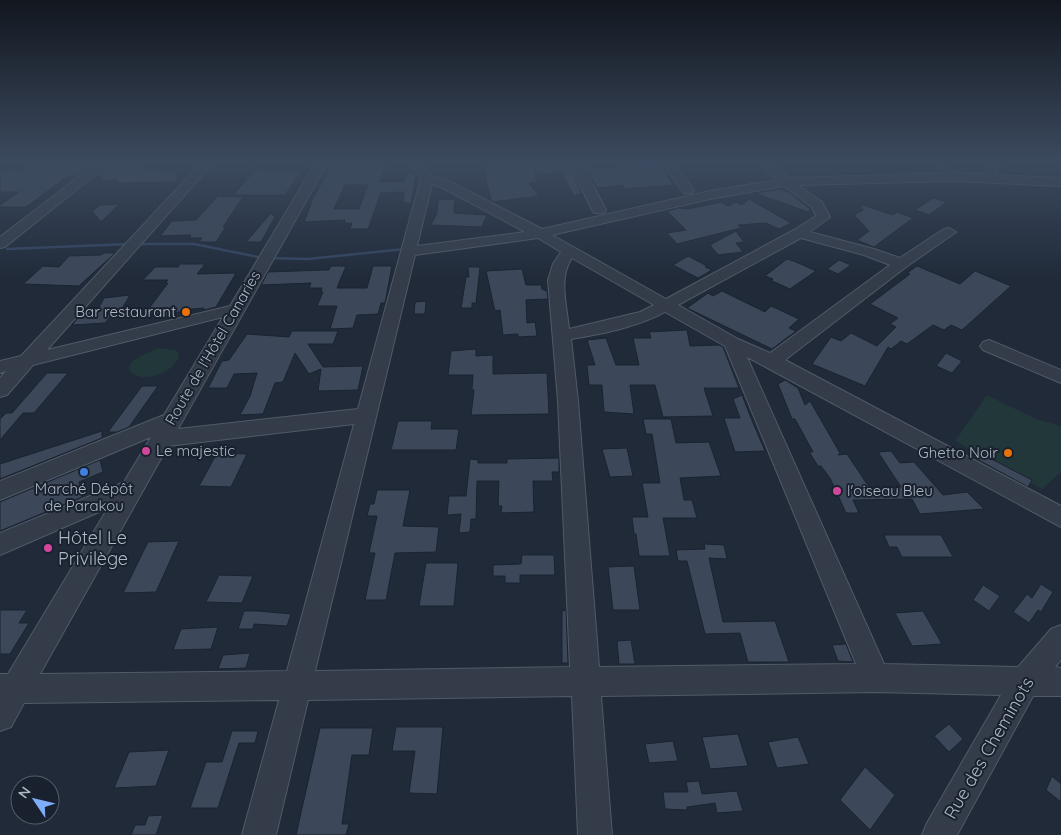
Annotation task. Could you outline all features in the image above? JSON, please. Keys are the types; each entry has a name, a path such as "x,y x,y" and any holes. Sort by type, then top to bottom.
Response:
{"street":[{"path":"0,244 55,201"},
{"path":"0,390 172,201"},
{"name":"Route de l'Hôtel Canaries","path":"0,716 8,688 132,488 299,201"},
{"path":"259,835 296,685 422,201"},
{"path":"477,201 540,234 732,343 772,361 1061,517"},
{"path":"594,201 599,210"},
{"path":"411,245 524,226 639,201"},
{"path":"411,245 540,234 684,201"},
{"path":"563,335 618,325 646,316 799,233 821,219 822,214 812,201"},
{"path":"772,361 901,264 949,232"},
{"path":"799,233 870,252 901,264"},
{"path":"569,252 560,264 556,280 563,335 568,401 584,683 595,835"},
{"path":"0,368 236,309"},
{"path":"732,343 876,678"},
{"path":"989,346 1061,377"},
{"path":"0,491 166,429 367,414"},
{"path":"0,544 132,488"},
{"name":"Rue des Cheminots","path":"939,835 1025,681 1061,639"},
{"path":"8,688 584,683 876,678 1061,682"}],"green space":[{"path":"160,348 175,350 179,354 174,365 168,370 148,377 135,375 130,371 129,366 137,358"},
{"path":"987,395 1036,419 1061,426 1061,472 1042,489 955,441"}],"building":[{"path":"6,201 34,201 26,207 0,207"},
{"path":"213,201 240,201 223,227 226,227 216,242 199,242 202,238 189,238 191,235 160,236 172,221 196,220"},
{"path":"312,201 338,201 334,209 359,209 362,201 378,201 368,229 350,229 352,223 344,223 345,220 304,222"},
{"path":"403,201 412,201 411,204"},
{"path":"438,201 455,201 454,213 487,215 482,227 431,225 437,213"},
{"path":"747,201 752,201 791,223 779,229 766,223 738,225 741,228 677,244 667,233 686,230 667,211 721,202 728,206 736,202 742,205"},
{"path":"777,201 800,201 811,210 808,212"},
{"path":"929,201 947,202 929,215 915,210"},
{"path":"119,204 101,222 92,211 100,205"},
{"path":"860,204 893,215 897,212 913,218 874,247 857,240 869,231 854,215 863,210"},
{"path":"271,213 275,217 261,242 246,242"},
{"path":"736,231 744,242 736,243 743,252 718,255 710,245"},
{"path":"104,253 115,253 79,286 23,284 43,266 59,267 69,256 101,255"},
{"path":"688,256 712,270 698,278 673,265"},
{"path":"787,259 816,271 790,289 765,276"},
{"path":"839,260 851,265 838,274 827,269"},
{"path":"180,264 205,264 197,274 236,273 216,307 204,310 204,308 181,310 180,312 173,313 171,316 158,318 160,314 144,315 168,283 165,283 168,280 143,280 155,267 178,267"},
{"path":"331,266 346,266 337,288 367,288 373,266 392,266 385,303 381,303 378,314 357,315 353,328 330,329 337,306 317,306 323,292 321,292 322,288 309,288 311,283 261,285 268,272 329,270"},
{"path":"917,266 960,284 975,271 1011,286 962,330 951,325 944,330 933,325 907,344 901,341 891,349 888,347 865,386 812,364 831,337 841,341 851,333 877,346 896,327 890,324 898,318 870,304 910,274 907,273"},
{"path":"468,267 480,267 476,303 472,303 472,308 461,308 466,277 469,277"},
{"path":"522,269 526,285 541,285 542,289 547,291 548,299 526,300 527,323 535,322 537,336 518,337 518,334 503,335 500,310 495,311 486,271"},
{"path":"722,291 765,312 771,306 799,319 789,328 796,331 772,349 687,308 708,293 713,296"},
{"path":"130,295 117,317 110,317 105,323 72,325 84,311 97,311 104,298"},
{"path":"426,301 425,314 414,314 415,302"},
{"path":"687,330 690,346 719,345 723,347 739,388 704,388 713,416 663,417 655,385 630,385 634,414 604,412 602,385 589,385 587,365 595,365 587,340 606,338 616,365 639,365 633,338 651,338 649,332"},
{"path":"292,331 338,331 333,344 308,344 323,367 363,366 358,390 318,391 321,369 309,374 295,353 283,382 275,383 263,414 240,415 250,396 257,373 234,374 227,388 208,388 222,361 229,360 247,334 289,337"},
{"path":"476,349 476,356 493,355 493,374 547,373 549,414 471,415 474,390 472,390 473,375 448,375 451,351"},
{"path":"946,353 962,361 952,373 936,366"},
{"path":"47,373 68,373 34,413 23,413 0,440 0,419 6,413 12,413"},
{"path":"785,380 798,388 805,405 810,401 840,453 838,455 847,454 869,487 901,487 878,452 891,451 900,463 914,462 943,495 967,492 984,509 920,514 912,499 853,500 859,513 846,513 830,478 821,466 818,466 809,452 813,452 795,419 792,419 778,384"},
{"path":"142,386 158,386 129,427 117,432 108,432"},
{"path":"742,395 765,451 735,452 724,418 740,418 733,399"},
{"path":"643,419 671,419 676,443 709,442 721,476 680,478 684,500 692,500 697,518 663,518 670,556 639,556 636,534 634,534 632,517 648,517 642,483 660,483 652,434 646,434"},
{"path":"398,421 432,421 431,429 459,429 456,450 391,450"},
{"path":"102,431 102,438 0,479 0,464"},
{"path":"627,448 633,476 610,477 602,449"},
{"path":"976,451 1032,480 1028,487 973,457"},
{"path":"217,453 247,454 231,487 199,486"},
{"path":"559,458 559,472 552,472 553,481 533,481 534,512 501,513 502,506 498,506 499,481 477,481 476,519 471,519 470,532 459,533 461,514 447,515 449,496 466,496 470,459 478,460 478,463 507,463 507,459"},
{"path":"100,460 103,472 79,482 82,497 0,531 0,502"},
{"path":"377,490 410,490 403,526 439,527 436,552 395,553 386,600 365,600 375,553 369,553 377,516 367,516 370,504 374,504"},
{"path":"884,535 941,535 953,557 902,557 897,547 889,547"},
{"path":"179,541 156,592 123,593 148,542"},
{"path":"704,544 724,545 727,559 709,558 723,622 775,621 789,662 748,662 740,633 705,634 687,561 678,561 676,550 705,549"},
{"path":"522,555 554,555 555,575 520,575 520,583 505,583 505,576 493,576 493,565 521,564"},
{"path":"426,563 458,563 454,606 419,606"},
{"path":"634,566 640,610 613,610 608,567"},
{"path":"219,575 253,576 242,603 206,602"},
{"path":"1041,584 1053,592 1041,612 1038,610 1029,623 1013,612 1027,594 1032,598"},
{"path":"983,585 1000,596 989,611 973,600"},
{"path":"0,610 27,610 19,623 29,623 10,654 0,654"},
{"path":"566,610 568,663 562,663 562,611"},
{"path":"244,611 291,614 287,626 254,624 253,629 238,629"},
{"path":"923,611 942,644 912,646 895,613"},
{"path":"218,627 211,649 173,650 181,629"},
{"path":"631,640 635,664 619,664 617,641"},
{"path":"846,644 853,662 838,661 832,645"},
{"path":"250,653 246,668 218,669 223,655"},
{"path":"949,724 963,739 949,752 934,736"},
{"path":"396,727 443,727 437,794 409,793 415,751 392,751"},
{"path":"320,728 373,728 369,755 352,755 342,824 349,824 346,835 296,835"},
{"path":"232,731 258,731 255,743 239,743 218,808 190,808 206,762 222,762"},
{"path":"738,734 748,766 710,769 702,737"},
{"path":"798,737 809,764 777,768 768,742"},
{"path":"673,741 678,761 649,763 645,744"},
{"path":"169,750 156,786 114,788 129,752"},
{"path":"865,767 895,795 870,830 840,800"},
{"path":"1052,776 1061,784 1061,802 1046,790"},
{"path":"699,781 702,794 737,791 743,811 717,813 715,803 687,807 687,810 665,809 663,792 688,792 686,782"},
{"path":"163,815 156,835 131,835 135,825 145,825 148,816"}],"waterway":[{"path":"7,249 130,244"},
{"path":"137,244 194,244 263,258"},
{"path":"270,258 308,259 405,249"}],"place":[{"name":"Bar restaurant","path":"186,312"},
{"name":"Le majestic","path":"146,451"},
{"name":"Ghetto Noir","path":"1008,453"},
{"name":"Marché Dépôt de Parakou","path":"84,472"},
{"name":"l'oiseau Bleu","path":"837,491"},
{"name":"Hôtel Le Privilège","path":"48,548"}]}
